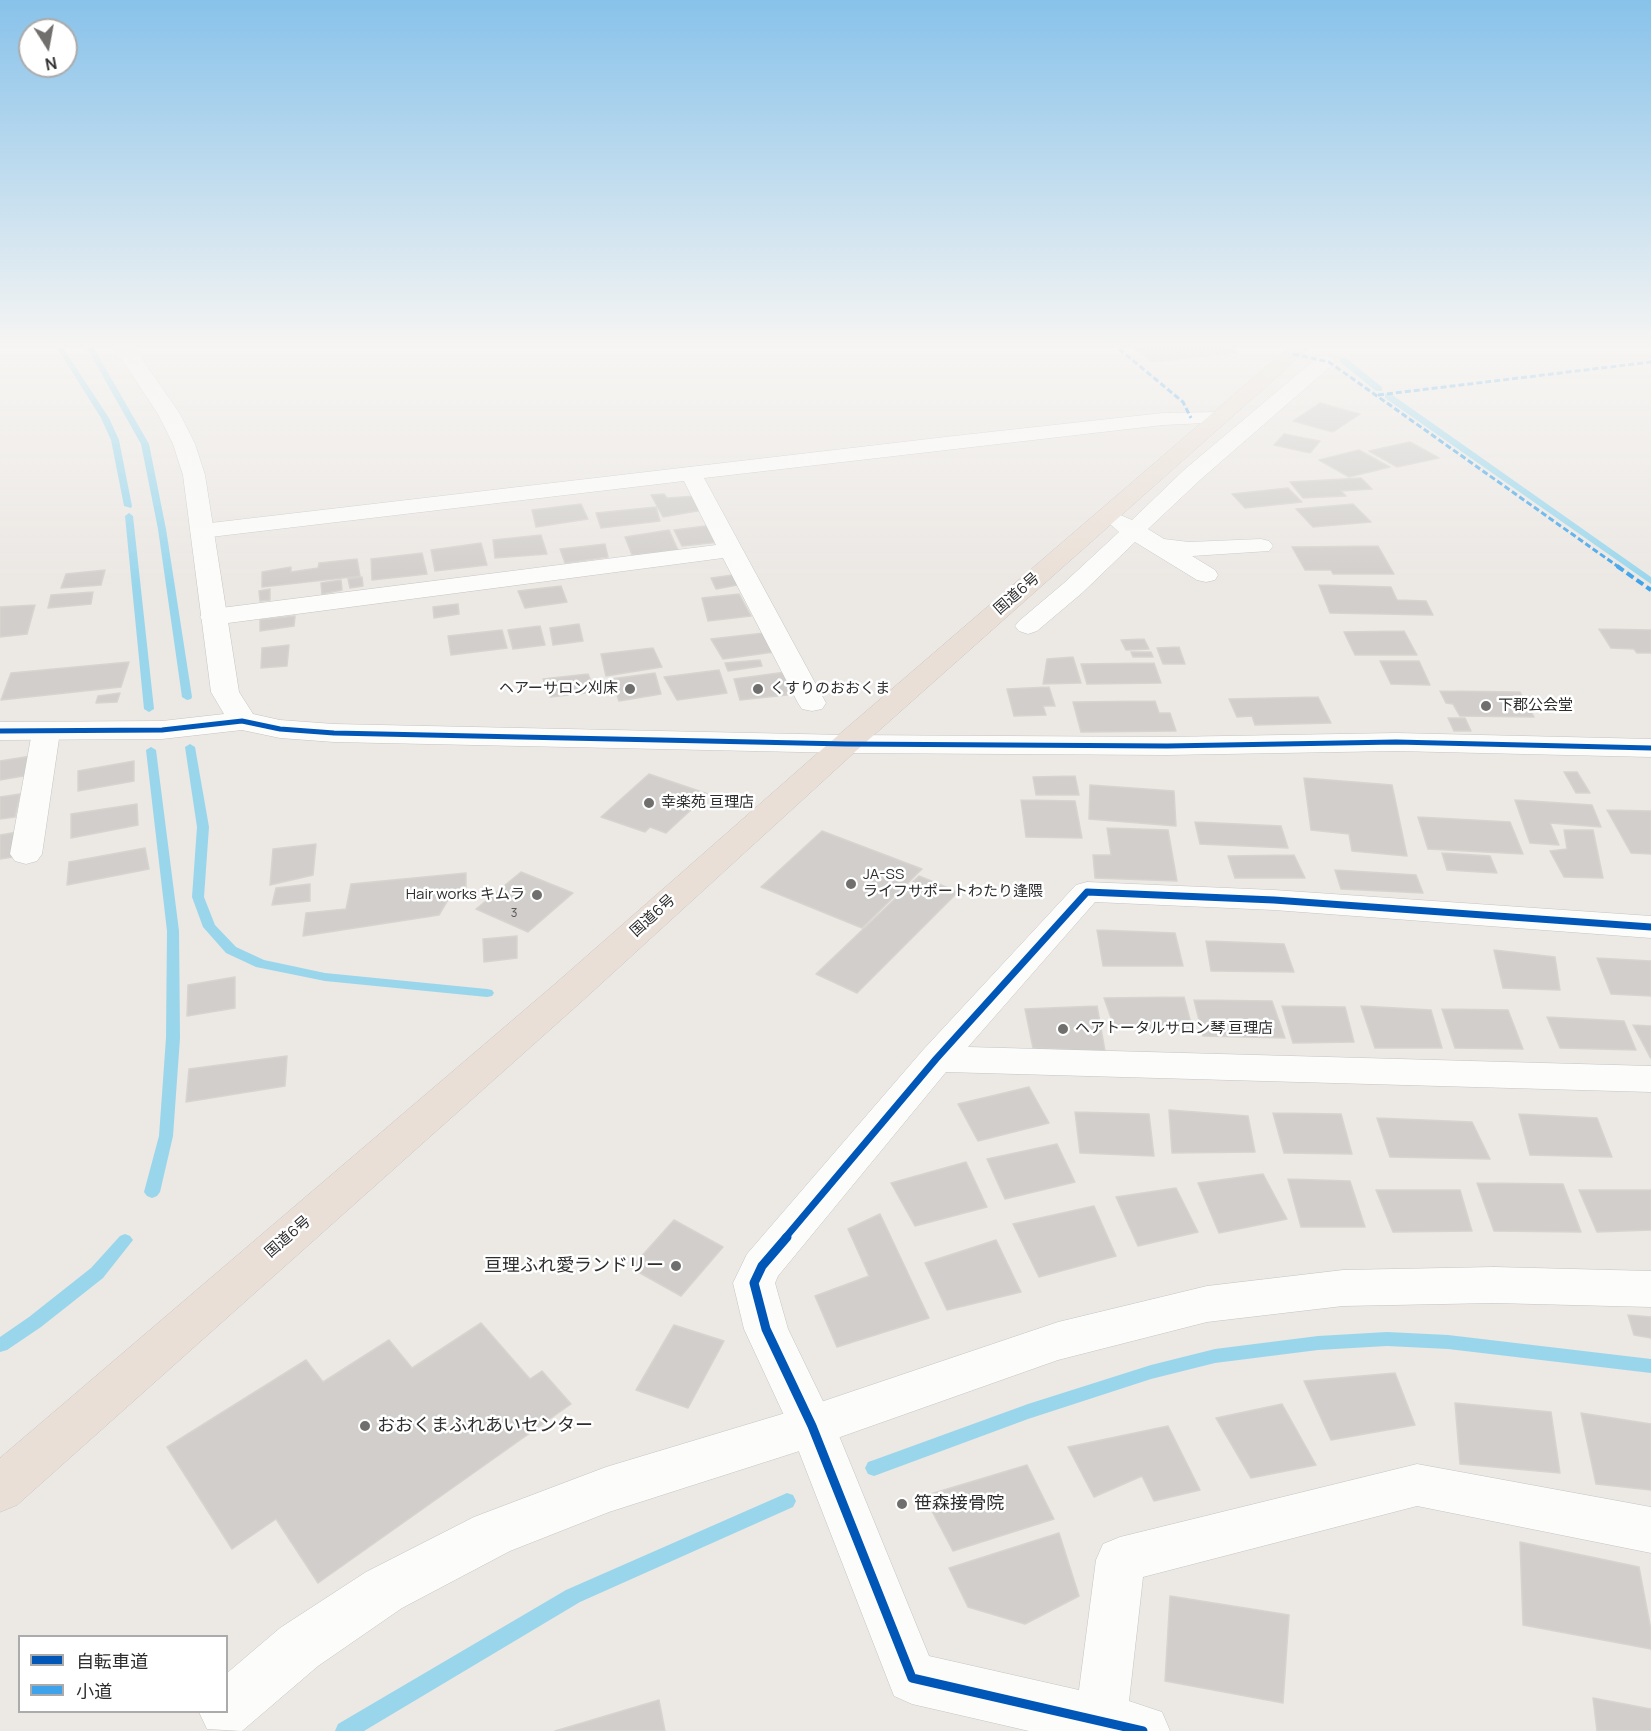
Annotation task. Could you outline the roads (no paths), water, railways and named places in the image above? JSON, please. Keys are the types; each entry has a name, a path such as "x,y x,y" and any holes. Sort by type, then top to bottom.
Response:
{"highway":[{"name":"国道6号","path":"0,1488 568,993 846,744 1121,523 1213,424"}],"street":[{"path":"173,424 184,444 194,475 225,692 242,721"},
{"path":"202,531 690,472 1120,424"},
{"path":"1028,626 1073,588 1121,523 1192,475 1243,424"},
{"path":"690,472 812,703"},
{"path":"1121,523 1206,575"},
{"path":"1159,546 1189,549 1261,546"},
{"path":"213,616 731,550"},
{"path":"0,731 162,730 242,721 291,730 334,733 846,744 1167,746 1396,742 1651,748"},
{"path":"26,854 46,732"},
{"path":"1651,927 1274,900 1087,892 936,1059 762,1266 754,1283 766,1329 812,1426 912,1677 1122,1726 1120,1560 1417,1485 1651,1530"},
{"path":"936,1059 1651,1079"},
{"path":"228,1708 299,1647 384,1590 492,1534 606,1490 812,1426 1058,1341 1207,1304 1343,1288 1494,1285 1651,1289"},
{"path":"208,1731 223,1713"}],"waterway":[{"path":"108,424 115,440 128,506"},
{"path":"133,424 145,444 162,529 187,697"},
{"path":"1427,424 1651,581"},
{"path":"129,516 149,709"},
{"path":"190,747 203,827 198,897 209,927 231,950 261,964 325,977 487,993"},
{"path":"151,750 173,931 173,1038 166,1136 152,1192"},
{"path":"1,1345 35,1322 97,1273 125,1240"},
{"path":"874,1468 1028,1412 1151,1372 1215,1356 1318,1343 1387,1339 1448,1342 1651,1366"},
{"path":"345,1731 573,1596 787,1501"}],"place":[{"name":"ヘアーサロン刈床","path":"630,689"},
{"name":"くすりのおおくま","path":"758,689"},
{"name":"下郡公会堂","path":"1486,706"},
{"name":"幸楽苑 亘理店","path":"649,803"},
{"name":"JA-SS ライフサポートわたり逢隈","path":"851,884"},
{"name":"Hair works キムラ","path":"537,895"},
{"name":"ヘアトータルサロン琴 亘理店","path":"1063,1029"},
{"name":"亘理ふれ愛ランドリー","path":"676,1266"},
{"name":"おおくまふれあいセンター","path":"365,1426"},
{"name":"笹森接骨院","path":"902,1504"}]}
